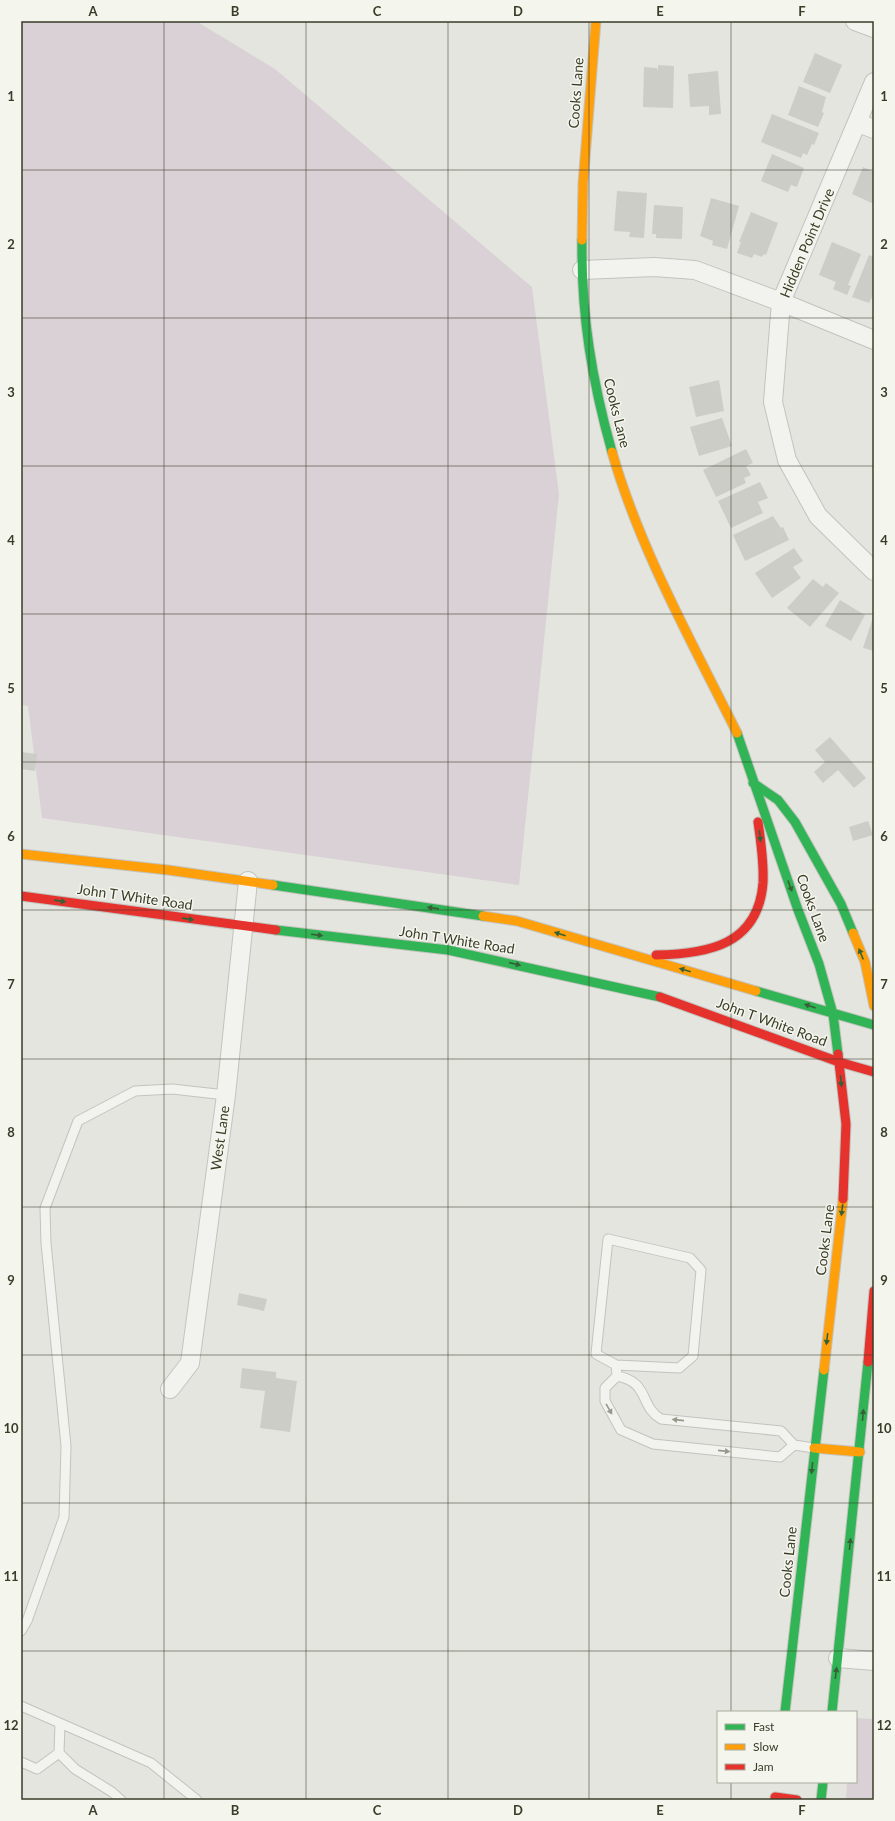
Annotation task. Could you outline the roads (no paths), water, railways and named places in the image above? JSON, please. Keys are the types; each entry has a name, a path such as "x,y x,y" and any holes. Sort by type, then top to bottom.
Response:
{"main road":[{"name":"Cooks Lane","path":"596,21 583,183 582,270 589,351 598,401 621,483 659,575 737,733 753,783 819,964 833,1014 846,1124 845,1186 785,1711"},
{"name":"Cooks Lane","path":"753,783 778,800 795,822 841,904 864,962 874,1006"},
{"path":"628,954 681,955 702,953 724,945 750,926 760,901 763,865 753,783"},
{"name":"John T White Road","path":"21,854 168,870 517,921 800,1002 833,1014 874,1025"},
{"name":"John T White Road","path":"21,896 243,926 448,950 498,960 667,999 839,1062 874,1072"},
{"path":"832,1711 860,1452 874,1291"},
{"path":"814,1448 860,1452"},
{"path":"821,1800 823,1783"},
{"path":"775,1796 798,1800"}],"street":[{"path":"855,21 874,28"},
{"name":"Hidden Point Drive","path":"874,82 866,126 781,302 773,402 787,460 818,516 874,571"},
{"path":"582,270 654,267 695,270 781,302 874,340"},
{"name":"West Lane","path":"170,1389 190,1363 226,1095 248,881"},
{"path":"838,1658 874,1661"}],"lane":[{"path":"21,1631 27,1621 64,1517 66,1446 46,1243 45,1208 78,1121 135,1091 172,1089 226,1095"},
{"path":"608,1239 690,1258 701,1270 693,1356 678,1368 616,1365 596,1354 608,1239"},
{"path":"616,1365 616,1376 605,1388 605,1401 622,1430 653,1444 780,1457 794,1445"},
{"path":"616,1376 628,1378 639,1386 653,1414 661,1419 781,1431 794,1445 814,1448"},
{"path":"21,1706 151,1763 197,1800"},
{"path":"60,1724 59,1753 75,1769 112,1792 121,1800"},
{"path":"21,1762 37,1769 59,1753"}]}
